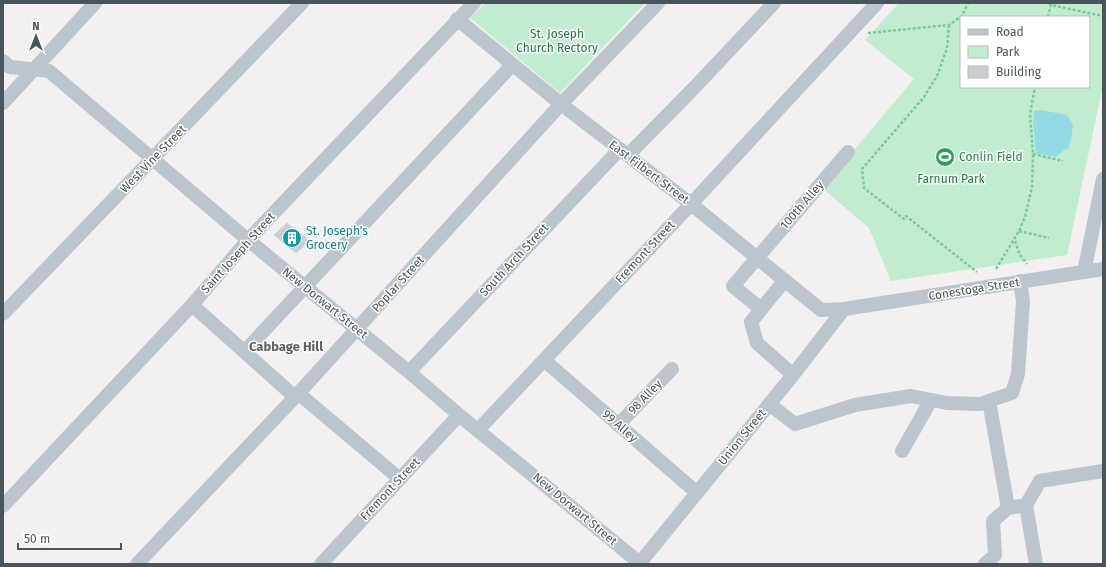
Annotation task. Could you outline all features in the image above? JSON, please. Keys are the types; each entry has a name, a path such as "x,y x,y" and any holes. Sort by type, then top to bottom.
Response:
{"street":[{"path":"3,103 95,3"},
{"name":"West Vine Street","path":"3,314 302,3"},
{"name":"Saint Joseph Street","path":"3,506 192,305 248,240 457,19 474,3"},
{"name":"Poplar Street","path":"137,564 296,395 561,104 658,3"},
{"name":"South Arch Street","path":"409,372 624,152 694,88 774,3"},
{"name":"Fremont Street","path":"478,430 691,204 877,3"},
{"name":"East Filbert Street","path":"457,19 561,104 691,204 821,310 844,309"},
{"name":"New Dorwart Street","path":"3,60 10,67 49,71 248,240 640,564"},
{"path":"244,351 512,65"},
{"name":"100th Alley","path":"761,309 733,286 848,152"},
{"path":"1084,272 1103,179"},
{"name":"Conestoga Street","path":"844,309 1103,269"},
{"path":"784,281 751,322 757,343 793,375"},
{"path":"769,404 794,424 855,405 911,396 947,403 980,404 1012,393 1018,374 1023,301 1020,281"},
{"path":"192,305 296,395 400,478"},
{"name":"Union Street","path":"640,564 696,492 793,375 844,309"},
{"name":"99 Alley","path":"544,360 696,492"},
{"name":"98 Alley","path":"618,425 672,369"},
{"path":"902,451 931,400"},
{"path":"989,401 1008,508"},
{"name":"Fremont Street","path":"321,564 459,415"},
{"path":"1036,564 1026,505 1040,481 1103,471"},
{"path":"985,564 995,555 993,521 1008,508 1026,505"}],"path":[{"path":"962,16 968,3"},
{"path":"1048,16 1050,4 1103,16"},
{"path":"865,33 949,25 960,17"},
{"path":"949,25 947,48 937,76 924,97 862,169 864,188 904,219 906,216 977,272"},
{"path":"996,269 1015,240 1019,231 1025,217 1032,188 1033,154 1030,114 1035,88"},
{"path":"1033,154 1063,161"},
{"path":"1019,231 1049,238"},
{"path":"1015,240 1020,255 1027,264"}],"green space":[{"name":"St. Joseph Church Rectory","path":"485,3 645,3 560,93 470,18"},
{"name":"Farnum Park","path":"899,3 1103,3 1103,85 1067,255 891,281 869,228 822,188 914,79 865,40"}],"water":[{"path":"1041,110 1067,115 1073,124 1069,148 1064,150 1056,157 1036,153 1033,123 1034,111"}],"building":[{"name":"St. Joseph's Grocery","path":"287,223 310,241 296,253 274,235"}],"place":[{"name":"Conlin Field","path":"945,157"},
{"name":"St. Joseph's Grocery","path":"292,238"}],"district":[{"name":"Cabbage Hill","path":"286,346"}]}
